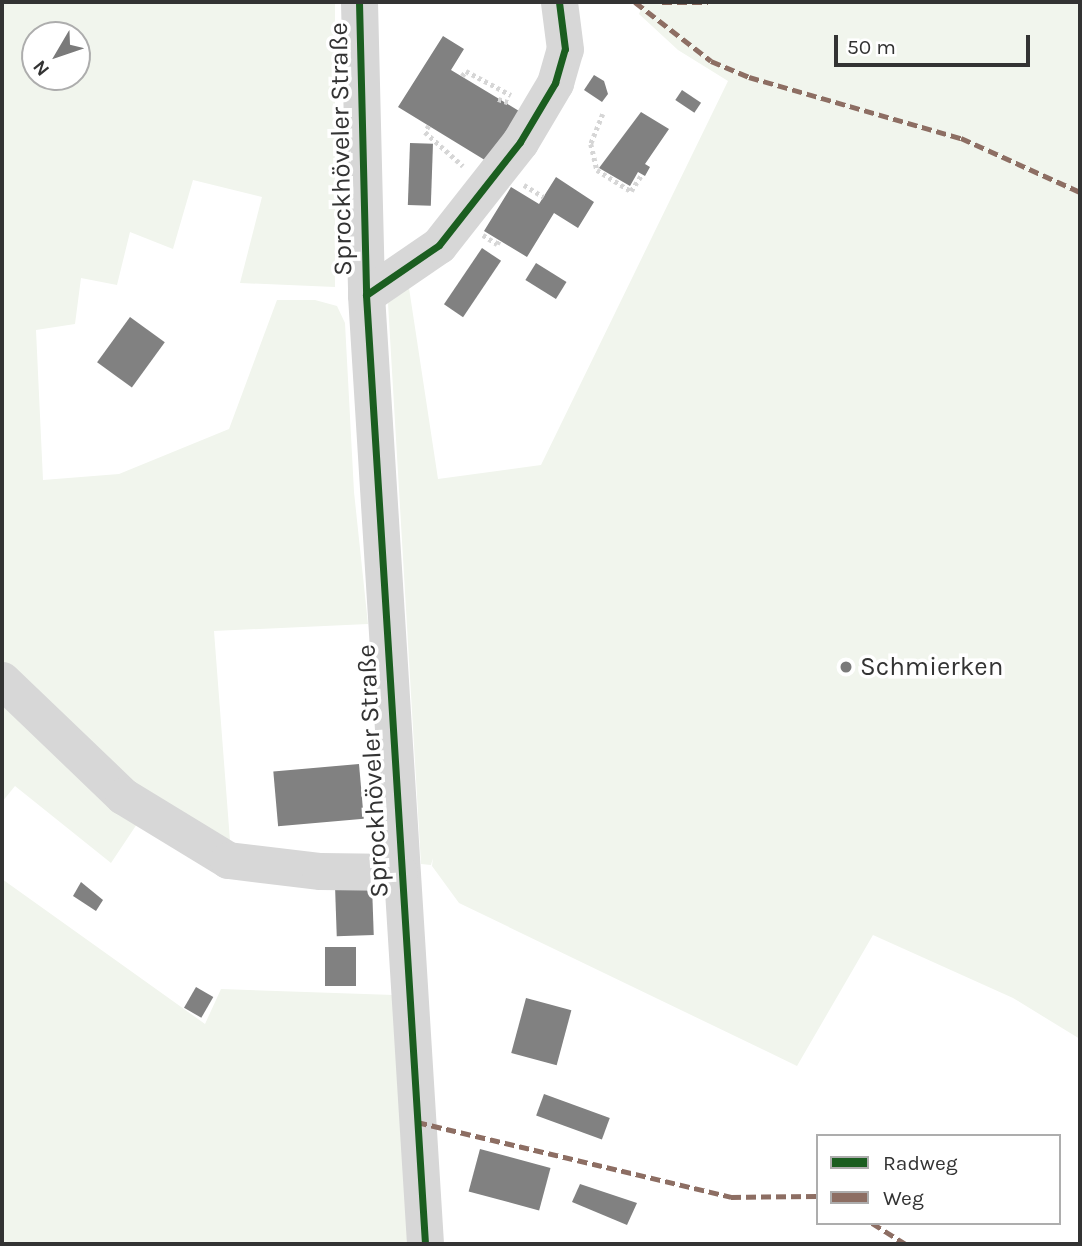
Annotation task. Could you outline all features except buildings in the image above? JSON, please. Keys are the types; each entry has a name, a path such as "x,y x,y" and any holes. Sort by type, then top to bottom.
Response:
{"street":[{"name":"Sprockhöveler Straße","path":"359,2 366,295 399,872 425,1244"},
{"name":"Sprockhöveler Straße","path":"366,295 439,245 498,174 538,114 565,49 559,2"},
{"path":"2,680 123,796 228,860 320,871 399,872"}],"path":[{"path":"462,76 466,71 505,92"},
{"path":"603,114 591,144 597,170 631,191 642,174"},
{"path":"429,126 425,132 464,166"},
{"path":"477,231 497,244 499,240"}],"shaded area":[{"path":"2,2 335,2 335,287 240,283 262,197 193,180 173,249 130,232 117,285 81,278 75,324 36,330 43,480 119,474 229,429 277,300 315,300 337,306 345,323 354,492 368,624 214,631 231,854 135,792 2,673"},
{"path":"644,2 1080,2 1080,1039 1013,998 873,935 797,1066 459,903 432,866 433,858 431,865 421,864 388,303 409,288 438,479 541,465 728,81 678,50 639,14"},
{"path":"2,693 141,818 111,863 15,786 2,802"},
{"path":"2,879 205,1024 221,989 394,995 409,1244 2,1244"}],"marked path":[{"path":"635,2 711,61 749,77 961,138 1080,192"},
{"path":"662,2 708,2"},
{"path":"417,1122 731,1197 816,1196"},
{"path":"875,1225 905,1244"}],"cycle path":[{"path":"359,2 366,295 425,1244"},
{"path":"366,295 439,245 520,142 555,83 565,49 559,2"}],"place":[{"name":"Schmierken","path":"846,667"}]}
